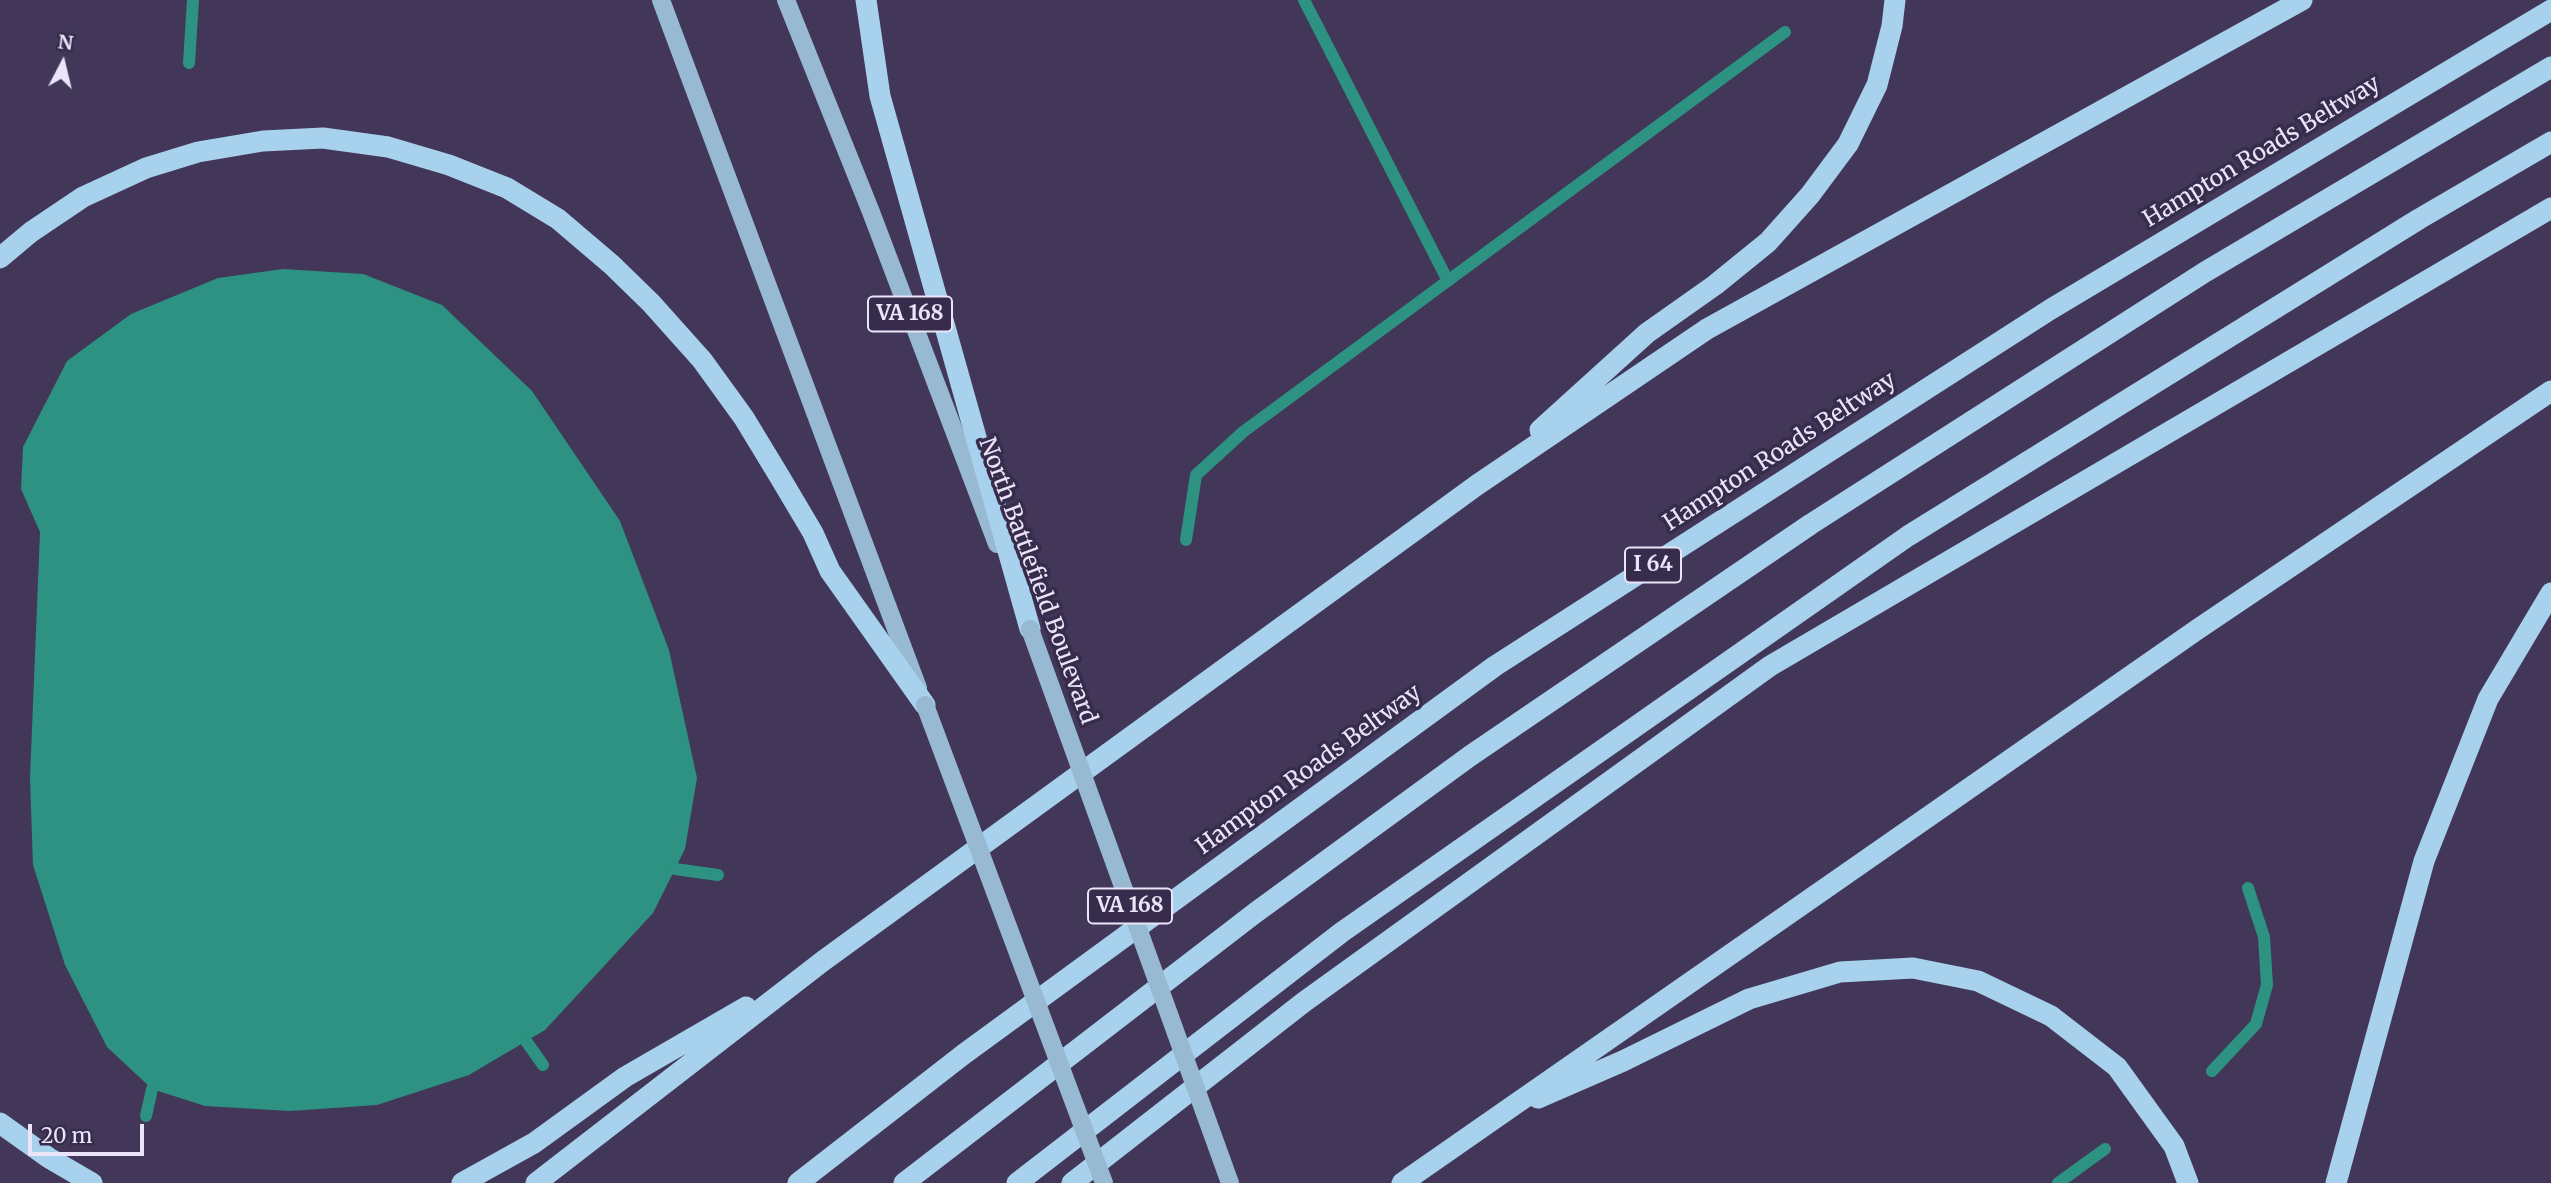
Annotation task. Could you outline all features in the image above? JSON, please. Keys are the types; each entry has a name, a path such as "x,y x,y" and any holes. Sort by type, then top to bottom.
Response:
{"highway":[{"path":"866,0 880,96 890,135 1030,629"},
{"path":"1478,485 1647,334 1715,285 1768,242 1810,195 1848,144 1877,85 1892,26 1895,0"},
{"path":"536,1183 823,961 1478,485 1707,329 2302,0"},
{"name":"Hampton Roads Beltway","path":"798,1183 964,1054 1496,666 2051,309 2551,9"},
{"path":"904,1183 1255,914 1469,756 1743,570 2205,272 2551,66"},
{"path":"0,258 31,232 83,197 146,168 198,152 263,141 323,138 387,147 449,165 507,188 558,219 612,265 651,303 702,360 744,418 813,533 830,570 925,705"},
{"path":"1017,1183 1342,932 1908,536 2419,219 2551,142"},
{"path":"1072,1183 1304,1002 1770,666 2551,208"},
{"path":"1402,1183 2198,629 2551,391"},
{"path":"2336,1183 2424,861 2488,699 2551,593"},
{"path":"462,1183 534,1143 625,1077 823,961"},
{"path":"1491,1119 1623,1061 1749,999 1840,972 1913,968 1978,981 2051,1016 2117,1067 2174,1146 2188,1183"},
{"path":"0,1123 49,1158 93,1183"}],"main road":[{"path":"661,0 1104,1183"},
{"name":"North Battlefield Boulevard","path":"786,0 871,212 1030,629 1230,1183"}],"shaded area":[{"path":"283,269 363,274 442,305 532,391 620,521 669,650 697,778 685,849 653,913 545,1030 469,1075 377,1105 290,1111 205,1106 152,1089 107,1047 65,965 33,865 30,778 40,532 21,489 23,447 67,361 131,314 218,278"}],"waterway":[{"path":"189,63 193,0"},
{"path":"1304,0 1448,281"},
{"path":"1186,540 1196,475 1243,432 1785,32"},
{"path":"675,869 718,875"},
{"path":"2212,1071 2256,1024 2267,985 2264,937 2248,888"},
{"path":"526,1041 543,1065"},
{"path":"146,1116 152,1089"},
{"path":"2058,1183 2105,1149"}]}
